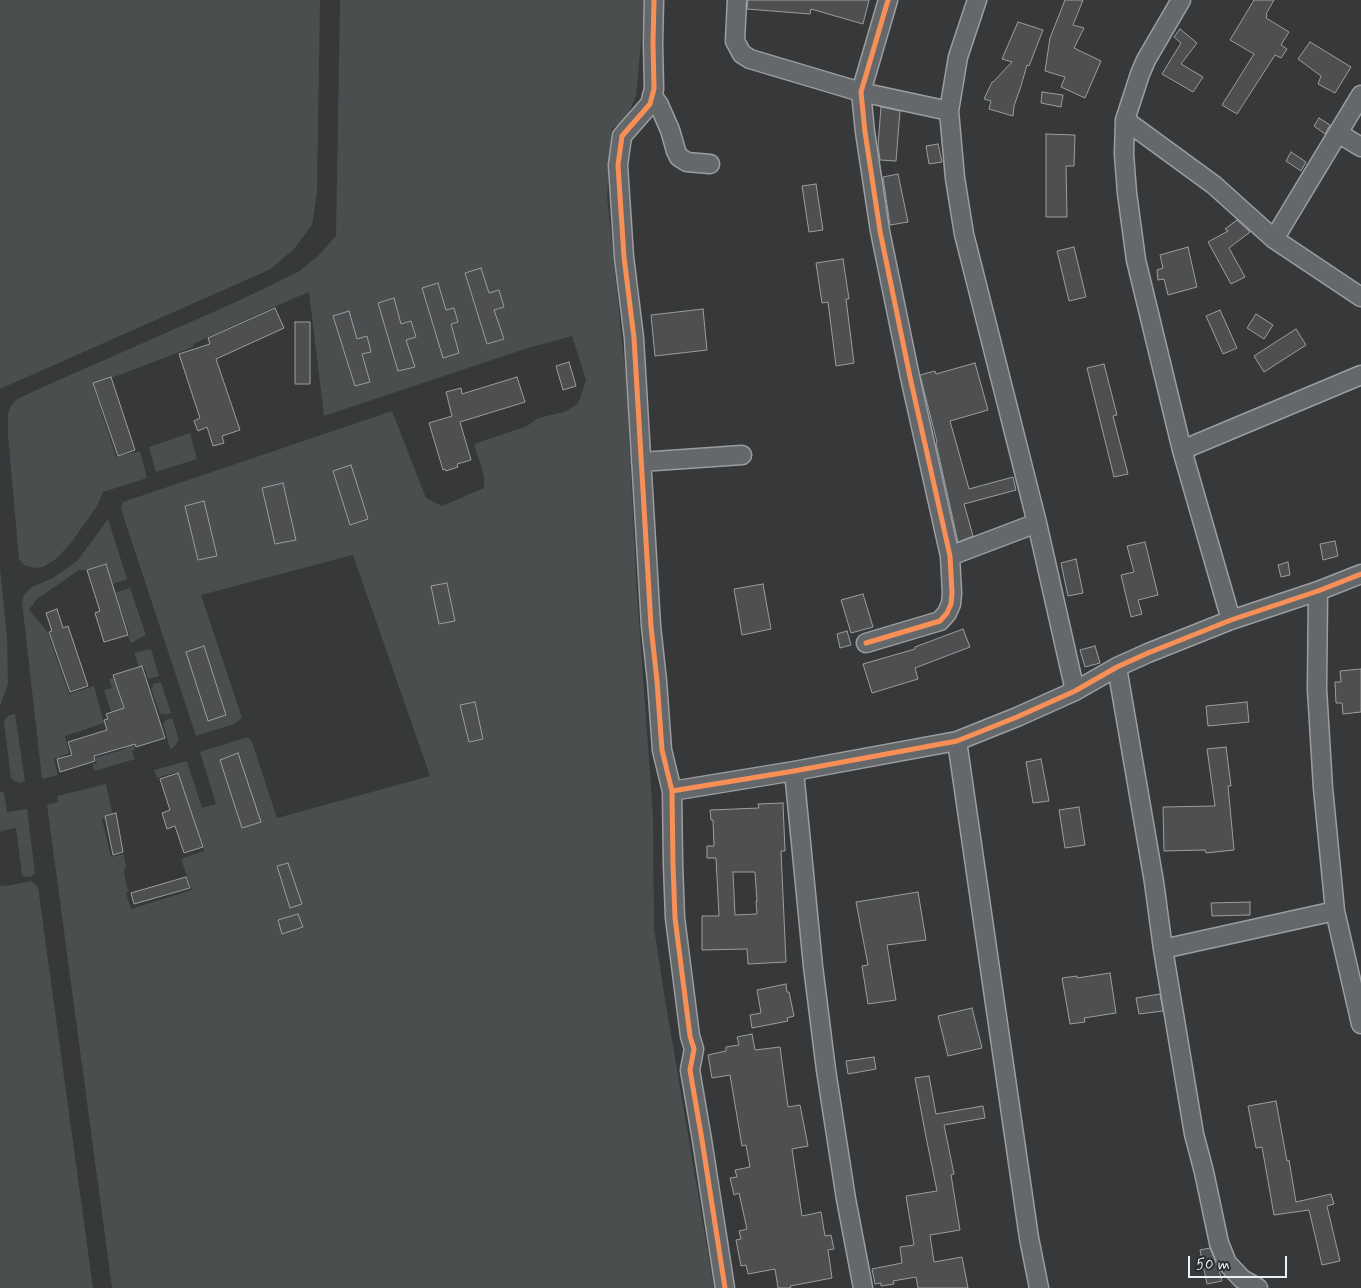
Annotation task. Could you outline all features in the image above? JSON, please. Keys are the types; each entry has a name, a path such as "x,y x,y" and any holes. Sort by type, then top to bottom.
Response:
{"street":[{"path":"654,0 654,89 650,104 622,136 618,165 624,257 634,338 651,626 662,750 672,791 675,918 690,1036 694,1049 690,1070 725,1288"},
{"path":"737,0 735,41 742,54 750,59 861,92 949,111"},
{"path":"866,644 940,621 947,613 951,604 952,593 950,556 880,231 865,132 861,92 888,0"},
{"path":"977,0 958,57 949,111 955,178 964,234 1037,523 1075,691"},
{"path":"1177,1 1146,60 1125,120 1124,154 1127,193 1136,260 1182,450 1231,620"},
{"path":"652,95 659,105 670,130 679,157 687,162 710,164"},
{"path":"1274,239 1361,95"},
{"path":"1125,120 1214,185 1274,239 1361,297"},
{"path":"1338,134 1361,147"},
{"path":"1182,450 1361,375"},
{"path":"642,462 742,455"},
{"path":"950,556 1037,523"},
{"path":"672,791 794,772 957,741 1075,691 1117,667 1148,653 1231,620 1318,591 1361,574"},
{"path":"1318,591 1317,689 1335,911 1361,1024"},
{"path":"1117,667 1154,882 1194,1134 1219,1243 1227,1263 1242,1278 1258,1288"},
{"path":"957,741 1029,1238 1039,1288"},
{"path":"794,772 813,966 826,1070 846,1198 863,1288"},
{"path":"1163,948 1335,911"}],"shaded area":[{"path":"0,0 320,0 317,193 312,225 294,249 271,269 0,389"},
{"path":"340,0 645,0 636,96 625,121 612,128 607,196 626,379 637,593 653,815 654,928 714,1288 112,1288 47,805 58,802 57,796 106,784 113,815 102,819 111,857 124,854 126,866 124,871 128,892 126,893 131,909 192,890 181,859 204,851 177,772 157,778 154,770 187,761 202,808 216,804 200,752 249,738 252,742 277,818 430,776 353,555 201,595 242,718 234,724 196,736 121,509 123,502 392,411 426,498 442,506 484,488 484,476 474,444 527,426 538,418 564,412 578,404 586,380 572,336 528,348 324,416 309,292 193,344 193,347 93,385 116,457 140,451 147,478 103,492 97,506 71,543 56,559 43,567 33,568 24,565 19,559 8,435 8,413 17,399 236,302 298,272 317,257 336,236"},
{"path":"190,433 197,459 156,472 149,447"},
{"path":"108,519 127,579 113,584 106,563 85,570 79,570 37,599 29,610 47,631 69,694 94,686 104,723 65,736 69,753 54,759 58,775 42,779 22,602 24,595 32,587 53,578 78,560"},
{"path":"0,568 7,636 8,684 0,706"},
{"path":"130,588 146,635 131,643 115,593"},
{"path":"151,649 159,676 148,679 144,666 139,667 134,653"},
{"path":"114,678 135,749 132,751 135,759 95,771 92,764 97,763 95,758 125,749 114,712 111,712 104,690 112,688 109,679"},
{"path":"161,682 171,713 164,715 163,713 160,714 151,688 153,684"},
{"path":"15,714 25,781 19,783 11,778 4,721 9,715"},
{"path":"172,718 179,740 170,749 163,723"},
{"path":"0,791 4,793 7,812 27,809 35,873 32,876 26,877 22,875 16,828 1,831 0,834"},
{"path":"31,881 38,887 93,1288 0,1288 0,885 6,886"}],"building":[{"path":"748,0 869,0 863,24 811,9 810,14 747,9"},
{"path":"1065,0 1083,0 1073,25 1084,28 1074,48 1101,61 1085,98 1061,87 1065,77 1045,71 1050,38"},
{"path":"1254,0 1274,0 1266,14 1266,18 1289,32 1281,45 1287,49 1281,58 1275,55 1237,114 1222,105 1254,54 1230,40"},
{"path":"1018,22 1043,30 1029,66 1027,65 1014,106 1013,116 989,109 991,101 984,99 992,82 1012,62 1002,59"},
{"path":"1180,29 1197,43 1181,64 1203,77 1193,92 1162,74 1181,43 1174,37"},
{"path":"1310,42 1351,67 1335,93 1318,84 1321,76 1298,59"},
{"path":"1042,92 1063,95 1061,107 1041,103"},
{"path":"881,107 900,111 896,161 880,160 878,145"},
{"path":"1319,118 1330,125 1325,134 1314,126"},
{"path":"1046,134 1075,135 1074,166 1066,166 1067,217 1046,217"},
{"path":"938,144 942,162 929,164 926,146"},
{"path":"1291,152 1306,162 1301,171 1286,161"},
{"path":"898,174 908,222 890,225 883,177"},
{"path":"816,184 823,230 809,232 802,186"},
{"path":"1237,220 1250,232 1229,248 1245,277 1231,284 1208,242 1228,231 1225,229"},
{"path":"1074,247 1086,297 1069,301 1057,251"},
{"path":"1188,247 1197,287 1168,295 1164,279 1158,280 1157,270 1163,268 1160,255"},
{"path":"843,259 849,299 846,299 854,363 836,366 828,302 822,303 816,263"},
{"path":"481,268 489,293 499,290 504,307 494,310 504,339 487,344 465,273"},
{"path":"438,283 446,310 454,308 458,322 451,324 459,353 443,358 422,288"},
{"path":"394,298 401,324 411,321 416,337 406,340 415,367 398,371 378,303"},
{"path":"275,308 284,328 216,359 240,430 222,436 224,443 213,446 207,427 198,431 194,421 200,418 179,354 210,344 208,338"},
{"path":"703,309 707,350 655,356 651,315"},
{"path":"1220,310 1237,348 1223,354 1206,316"},
{"path":"349,311 357,339 367,336 371,352 362,354 370,382 355,386 333,316"},
{"path":"1256,314 1273,325 1264,339 1247,328"},
{"path":"295,322 310,322 310,384 295,384"},
{"path":"1296,329 1306,345 1264,372 1254,356"},
{"path":"569,362 576,386 563,390 556,366"},
{"path":"975,363 988,410 950,421 969,489 1013,477 1016,490 964,504 973,536 958,542 937,442 920,375 935,371 936,374"},
{"path":"1104,364 1117,415 1113,416 1128,474 1114,477 1087,368"},
{"path":"111,377 135,450 118,456 93,383"},
{"path":"517,377 525,402 460,422 471,460 457,464 458,467 446,471 445,469 443,470 429,423 452,416 446,392 461,388 462,394"},
{"path":"351,465 368,519 350,525 333,471"},
{"path":"283,483 296,540 275,544 262,488"},
{"path":"204,501 217,556 198,560 185,506"},
{"path":"1335,541 1338,556 1323,560 1320,544"},
{"path":"1145,542 1158,595 1138,600 1142,614 1131,617 1121,575 1134,572 1127,546"},
{"path":"1076,559 1083,593 1068,596 1061,563"},
{"path":"1288,562 1290,575 1281,577 1278,565"},
{"path":"106,564 128,635 104,642 95,613 100,611 87,570"},
{"path":"447,583 455,621 439,624 431,586"},
{"path":"763,584 771,629 742,635 734,589"},
{"path":"863,594 873,627 851,633 841,600"},
{"path":"57,609 63,628 68,626 88,686 70,692 49,632 52,631 46,613"},
{"path":"963,629 970,647 915,668 918,679 872,693 863,664 915,649 915,647"},
{"path":"847,631 851,645 840,648 837,634"},
{"path":"204,646 226,715 208,721 186,652"},
{"path":"1095,646 1100,663 1085,667 1080,650"},
{"path":"142,666 165,738 136,747 135,744 94,756 95,761 60,772 57,759 72,755 68,742 107,730 104,720 108,719 106,714 124,708 113,675"},
{"path":"1361,669 1361,712 1343,714 1342,703 1336,703 1335,682 1341,682 1340,671"},
{"path":"475,702 483,739 469,742 460,705"},
{"path":"1247,702 1249,722 1208,726 1206,706"},
{"path":"1226,747 1231,786 1228,786 1234,850 1206,853 1205,850 1164,851 1163,807 1215,806 1207,749"},
{"path":"238,753 261,822 242,828 220,760"},
{"path":"1041,759 1049,801 1033,803 1026,762"},
{"path":"178,773 203,847 184,853 175,826 167,829 162,813 170,810 160,779"},
{"path":"783,803 785,851 781,851 786,962 748,964 747,949 702,950 702,916 719,916 716,858 707,858 707,846 714,846 713,820 711,820 710,810 759,808 758,804","holes":["733,872 755,872 757,914 735,915"]},
{"path":"1079,807 1085,845 1065,848 1059,810"},
{"path":"116,813 123,852 113,855 105,816"},
{"path":"288,863 302,904 290,908 277,866"},
{"path":"186,877 190,888 134,904 131,893"},
{"path":"918,892 926,940 887,945 896,1000 868,1004 862,966 868,965 856,902"},
{"path":"1250,902 1250,915 1212,916 1211,903"},
{"path":"298,914 303,927 282,934 278,920"},
{"path":"1110,973 1116,1013 1084,1018 1085,1022 1070,1024 1062,978 1077,976 1077,978"},
{"path":"786,984 794,1016 787,1018 788,1021 752,1028 750,1015 761,1013 757,990"},
{"path":"1160,994 1163,1011 1139,1014 1136,998"},
{"path":"972,1008 982,1048 948,1056 938,1016"},
{"path":"752,1034 755,1050 780,1047 788,1107 800,1105 808,1146 792,1149 802,1216 821,1212 825,1236 831,1235 834,1249 828,1250 832,1278 790,1286 791,1288 778,1288 775,1269 748,1274 746,1265 741,1266 736,1240 741,1239 739,1231 747,1229 739,1193 734,1195 730,1178 737,1177 735,1170 750,1167 746,1145 742,1146 730,1075 712,1078 708,1055 726,1051 726,1047 739,1045 737,1037"},
{"path":"874,1057 876,1069 848,1074 846,1061"},
{"path":"929,1076 936,1114 983,1106 985,1118 944,1125 954,1174 951,1175 960,1230 930,1235 934,1262 962,1257 968,1288 918,1288 916,1277 893,1281 894,1284 881,1286 881,1283 875,1284 872,1269 902,1263 900,1247 914,1245 906,1196 937,1191 915,1078"},
{"path":"1276,1101 1296,1202 1331,1194 1334,1204 1327,1206 1340,1261 1322,1265 1309,1210 1274,1215 1262,1147 1256,1148 1248,1106"},
{"path":"1210,1248 1222,1281 1207,1284 1200,1250"}],"cycle path":[{"path":"654,0 654,89 650,104 622,136 618,165 624,257 634,338 651,626 662,750 672,791 675,918 690,1036 694,1049 690,1070 725,1288"},
{"path":"866,643 940,621 947,613 951,604 952,593 950,556 880,231 865,132 861,92 888,0"},
{"path":"672,791 957,741 1075,691 1117,667 1148,653 1231,620 1318,591 1361,574"}]}
